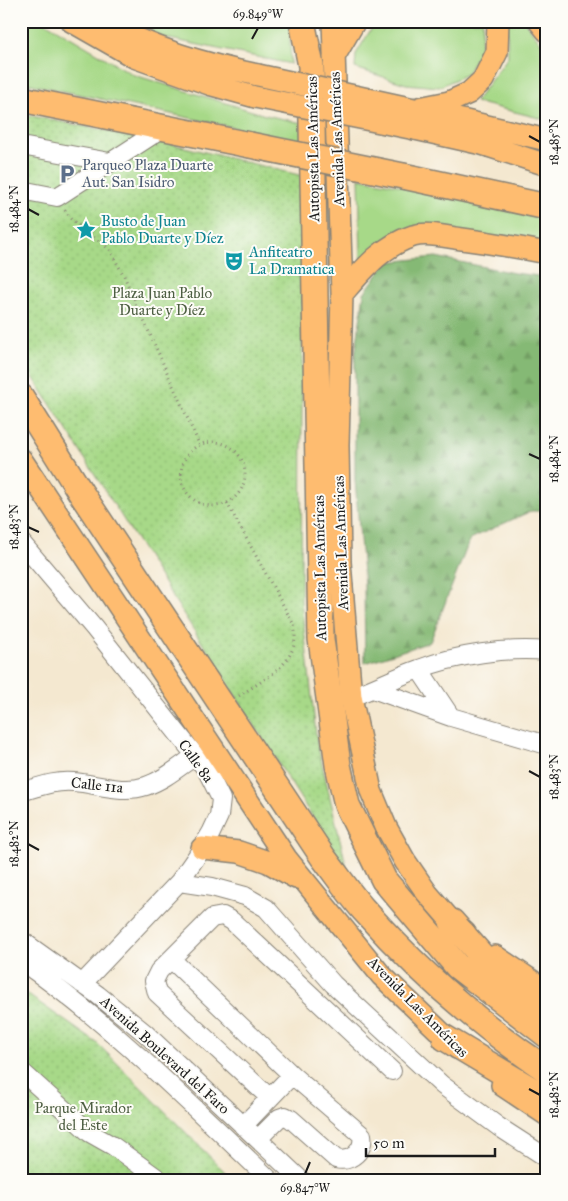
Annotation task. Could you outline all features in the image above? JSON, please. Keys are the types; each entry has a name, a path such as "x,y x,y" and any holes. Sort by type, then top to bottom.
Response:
{"highway":[{"name":"Autopista Las Américas","path":"302,21 312,66 321,639 338,765 347,805 384,880 457,966 547,1035"},
{"path":"21,99 547,207"},
{"path":"21,397 81,493 323,857 362,908 439,987 516,1050 547,1070"},
{"path":"452,922 488,962 528,996 547,1009"},
{"path":"445,1038 547,1098"}],"main road":[{"path":"71,21 134,57 212,85 255,96 547,140"},
{"path":"103,21 165,51 415,119 482,144 547,165"},
{"name":"Avenida Las Américas","path":"333,21 342,294 338,445 340,562 351,697 372,791 386,827 404,861 427,893 452,922 495,956 547,991"},
{"path":"334,57 355,21"},
{"path":"415,119 469,93 484,80 497,52 498,21"},
{"path":"539,21 547,31"},
{"path":"342,294 370,262 391,246 415,236 435,235 501,243 547,253"},
{"name":"Avenida Las Américas","path":"21,459 230,793 286,858 381,975 445,1038 501,1084 547,1115"},
{"path":"202,848 239,852 268,862 306,883"}],"street":[{"path":"21,190 57,197 163,128"},
{"path":"21,146 110,162"},
{"name":"Calle 8a","path":"21,542 94,628 195,756 230,793 202,848 179,882 82,984"},
{"path":"351,697 419,669 484,652 547,651"},
{"path":"419,669 451,717"},
{"path":"373,689 451,717 547,745"},
{"name":"Calle 11a","path":"21,792 51,783 73,782 123,790 144,787 162,780 195,756"},
{"path":"179,882 212,887 236,894 266,908 333,984 442,1085 499,1127 547,1158"},
{"path":"270,1098 157,994 154,980 159,971 212,918 224,916 232,921 392,1071"},
{"name":"Avenida Boulevard del Faro","path":"21,940 145,1033 301,1180"},
{"path":"171,959 292,1075 362,1134 363,1141 362,1147 352,1158 344,1161 336,1159 291,1119 285,1116 279,1118 258,1140"},
{"name":"Avenida Boulevard del Faro","path":"21,961 58,988 167,1081 270,1180"},
{"path":"21,1072 90,1132 160,1180"},
{"path":"243,1126 292,1075"}],"path":[{"path":"57,197 71,220 110,250 124,276 199,444"},
{"path":"219,442 236,452 242,460 245,470 243,485 235,498 217,506 206,506 189,496 183,488 180,468 190,450 199,444 219,442"},
{"path":"224,707 281,666 290,656 296,636 294,625 226,503"}],"green space":[{"path":"21,21 43,21 134,75 265,115 307,124 307,143 21,82"},
{"path":"128,21 289,21 291,64 146,34"},
{"path":"376,21 483,21 480,50 467,74 439,87 406,84 355,68 356,54"},
{"path":"507,21 524,21 547,51 547,120 475,102 508,57"},
{"name":"Plaza Juan Pablo Duarte y Díez","path":"21,114 164,142 303,176 301,601 317,743 348,873 21,358"},
{"path":"359,178 547,213 547,249 450,230 361,258"},
{"path":"436,257 514,273 547,277 547,511 531,511 470,539 430,642 365,663 364,585 355,480 355,357 364,293 387,262"},
{"name":"Parque Mirador del Este","path":"21,990 97,1043 233,1180 21,1180"}],"place":[{"name":"Parqueo Plaza Duarte Aut. San Isidro","path":"67,174"},
{"name":"Busto de Juan Pablo Duarte y Díez","path":"86,230"},
{"name":"Anfiteatro La Dramatica","path":"234,261"}]}
